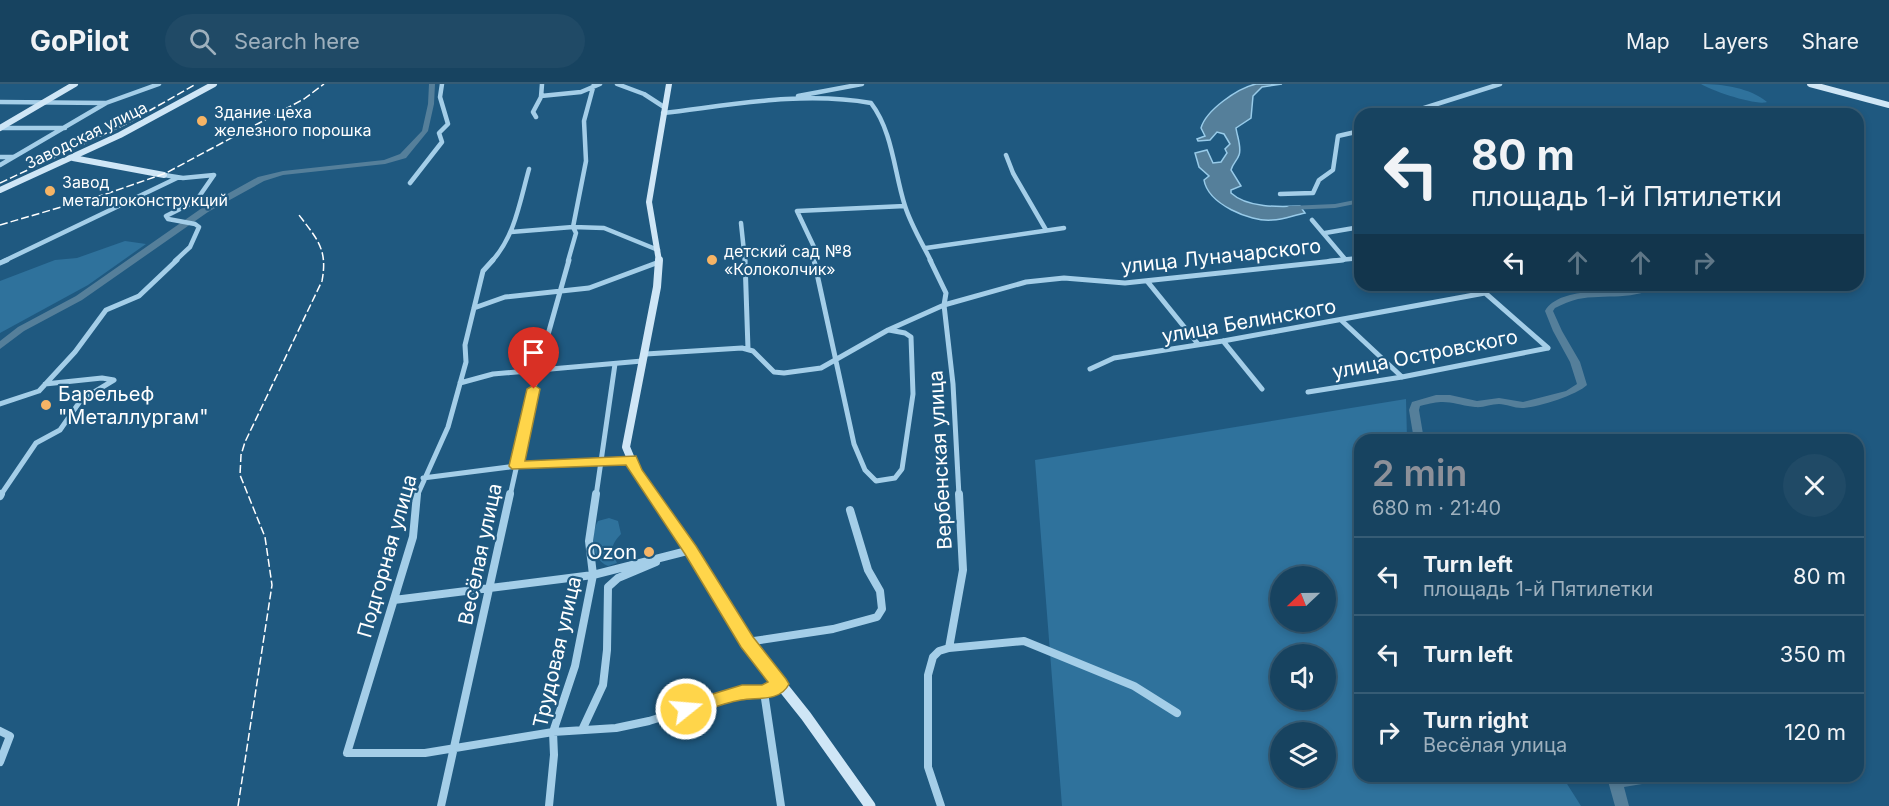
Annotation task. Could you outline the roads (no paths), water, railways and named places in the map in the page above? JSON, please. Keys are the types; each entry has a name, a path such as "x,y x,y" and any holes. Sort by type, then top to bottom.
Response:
{"main road":[{"path":"0,128 75,84"},
{"name":"Заводская улица","path":"0,190 73,158 214,84"},
{"path":"669,84 649,202 659,262 653,315 626,447 636,471 691,550 747,642 806,716 870,806"},
{"path":"1810,84 1889,105"},
{"path":"73,158 164,175"}],"street":[{"path":"0,165 106,103 133,91 149,89 159,84"},
{"path":"410,183 442,142 439,133 448,124 440,97 442,84"},
{"path":"536,117 533,112 541,96 542,84"},
{"path":"541,96 581,92 600,84"},
{"path":"617,84 644,94 663,110 788,98 862,84"},
{"path":"1424,108 1500,84"},
{"name":"Весёлая улица","path":"441,806 538,370 576,233 573,227 585,171 584,121 594,86"},
{"name":"Вербенская улица","path":"788,98 858,100 870,103 877,111 894,158 905,206 946,293 944,305 953,384 963,570 949,648"},
{"path":"0,102 106,103"},
{"path":"0,128 66,128"},
{"path":"1280,194 1313,193 1319,180 1333,170 1338,136 1354,132"},
{"path":"1006,155 1013,174 1046,230"},
{"path":"0,157 17,157"},
{"name":"Подгорная улица","path":"454,749 425,753 347,753 413,537 414,507 423,478 448,427 460,383 483,271 501,251 511,232 529,169"},
{"path":"0,404 35,393 75,352 109,307 138,296 190,247 199,230 197,225 168,219 166,216 196,201 214,175 177,178 164,175"},
{"path":"0,263 177,178"},
{"path":"888,330 905,333 911,338 913,394 904,463 900,472 882,482 872,480 854,444 837,359 814,265 814,247 797,211 905,206"},
{"path":"1312,220 1345,259"},
{"path":"460,383 493,374 615,364 644,357 748,349 746,268 741,223"},
{"path":"511,232 573,227 610,229 658,250"},
{"path":"926,248 1064,228"},
{"path":"1325,233 1354,228"},
{"name":"улица Луначарского","path":"748,349 753,351 769,369 778,373 814,369 837,359 888,330 944,305 1005,286 1038,280 1076,279 1125,283 1354,258"},
{"path":"474,308 505,297 589,288 659,262"},
{"path":"1147,281 1198,344"},
{"name":"улица Белинского","path":"1090,369 1114,358 1222,341 1485,293"},
{"name":"улица Островского","path":"1308,392 1402,377 1548,348 1485,293"},
{"path":"1341,320 1402,377"},
{"path":"1222,341 1262,389"},
{"name":"Трудовая улица","path":"549,806 554,755 553,732 575,666 593,575 589,541 615,364"},
{"path":"0,496 36,443 60,430 81,400 114,380 102,378 44,384"},
{"path":"423,478 516,466 631,460"},
{"path":"747,642 858,624 877,617 881,613 880,591 868,570 850,510"},
{"path":"394,600 489,590 593,575 691,550"},
{"path":"582,730 603,685 607,650 608,587 616,579 650,566 659,559"},
{"path":"940,806 928,767 928,675 930,660 934,654 949,648 1024,641 1134,686 1177,713"},
{"path":"454,749 553,732 630,725 742,692 764,692 780,684"},
{"path":"764,692 781,806"},
{"path":"0,731 10,736 0,762"}],"waterway":[{"path":"0,346 21,329 79,298 205,210 261,179 283,173 385,162 403,156 425,131 431,104 432,84"},
{"path":"1289,208 1335,206 1354,202"},
{"path":"1418,434 1414,410 1416,404 1436,398 1450,398 1477,404 1499,401 1523,405 1569,393 1582,385 1575,362 1549,311 1552,306 1577,296 1633,291"},
{"path":"1615,782 1622,806"}],"railway":[{"path":"0,183 128,123 196,84"},
{"path":"0,225 109,193 166,173 304,99 324,84"},
{"path":"238,806 272,585 265,537 240,475 241,455 245,442 322,281 322,252 316,238 299,215"}],"place":[{"name":"Здание цеха железного порошка","path":"202,121"},
{"name":"Завод металлоконструкций","path":"50,191"},
{"name":"детский сад №8 «Колоколчик»","path":"712,260"},
{"name":"Барельеф \"Металлургам\"","path":"46,405"},
{"name":"Ozon","path":"649,552"}]}
